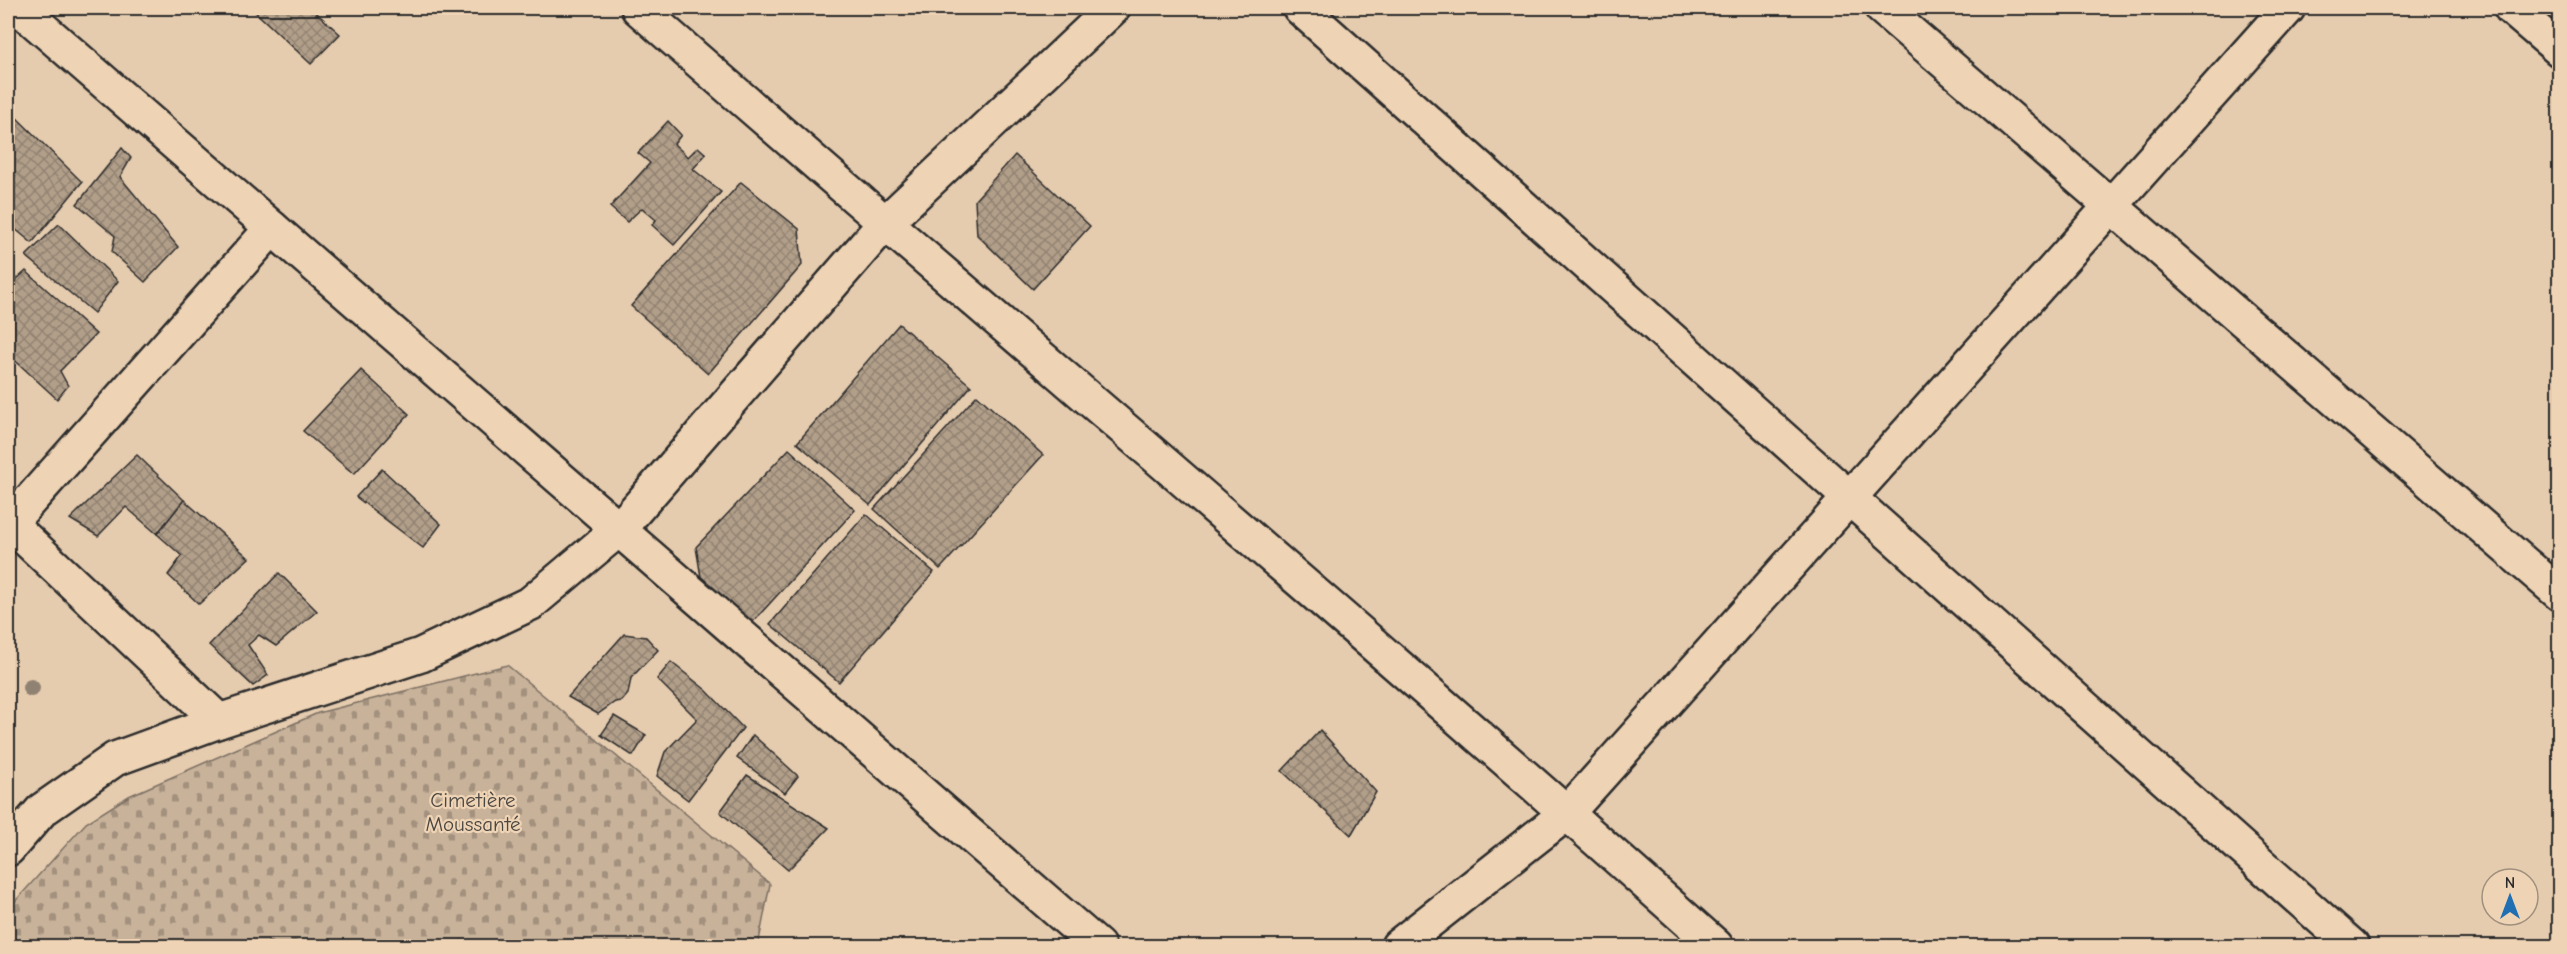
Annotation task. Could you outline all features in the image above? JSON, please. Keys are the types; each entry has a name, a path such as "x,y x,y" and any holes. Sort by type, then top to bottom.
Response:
{"street":[{"path":"19,8 1098,946"},
{"path":"638,8 884,224 1567,813 1716,946"},
{"path":"8,849 42,810 115,759 219,721 421,655 531,603 619,529 884,224 1113,8"},
{"path":"1300,8 2352,946"},
{"path":"1882,8 2559,594"},
{"path":"1398,946 1567,813 2288,8"},
{"path":"2511,8 2559,50"},
{"path":"219,721 8,523 272,228"}],"green space":[{"name":"Cimetière Moussanté","path":"507,665 770,884 758,946 8,946 8,909 86,823 129,796 318,713"}],"building":[{"path":"251,8 311,8 340,34 311,64"},
{"path":"15,116 82,182 32,243 8,223 8,124"},
{"path":"668,121 681,135 674,144 688,157 698,147 706,154 693,169 721,192 674,245 652,225 656,220 642,208 627,222 610,207 650,163 638,153"},
{"path":"122,148 131,158 120,177 178,247 145,282 112,252 115,236 77,204"},
{"path":"1015,155 1090,226 1033,289 977,235 975,200"},
{"path":"741,182 799,229 802,265 708,374 631,306"},
{"path":"59,224 118,281 94,313 26,256"},
{"path":"26,271 96,334 60,371 68,386 57,399 8,354 8,287"},
{"path":"899,324 971,386 870,505 797,443"},
{"path":"361,370 409,414 354,474 303,431"},
{"path":"977,395 1043,455 940,569 874,509"},
{"path":"789,449 855,510 750,625 701,577 696,547"},
{"path":"137,455 184,500 157,534 126,507 98,536 70,519"},
{"path":"382,469 441,524 423,548 356,497"},
{"path":"184,500 249,558 199,604 168,575 182,556 157,534"},
{"path":"866,514 934,572 839,682 770,624"},
{"path":"279,573 317,611 276,646 259,635 248,645 268,675 253,686 209,645"},
{"path":"624,634 646,637 658,650 631,678 628,694 622,701 615,702 598,714 568,697"},
{"path":"671,662 706,690 743,728 688,800 657,776 665,752 697,719 657,679"},
{"path":"614,716 646,735 633,756 601,735"},
{"path":"1320,730 1376,792 1351,835 1282,771"},
{"path":"753,735 798,776 785,793 737,758"},
{"path":"747,775 829,828 788,870 720,812"}]}
